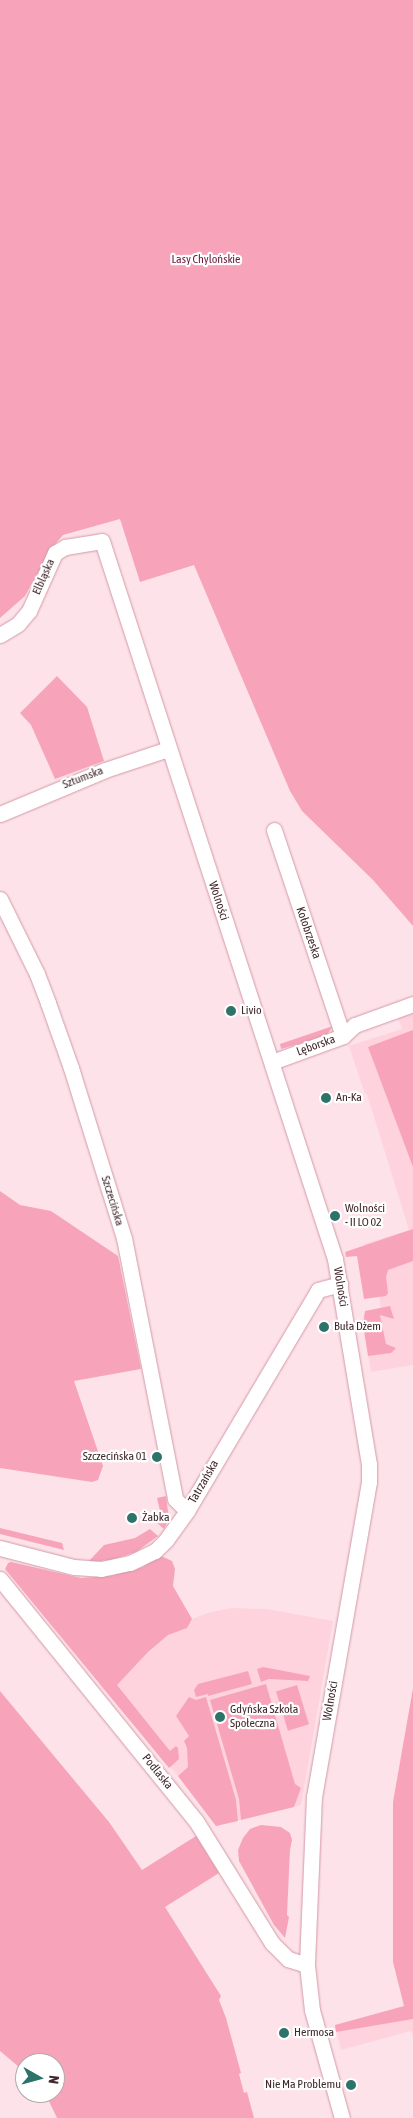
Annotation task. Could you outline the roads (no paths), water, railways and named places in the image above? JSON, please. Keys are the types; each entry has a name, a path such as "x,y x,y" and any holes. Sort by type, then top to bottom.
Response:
{"street":[{"name":"Elbląska","path":"0,635 18,624 29,610 55,553 65,547 102,541"},
{"name":"Wolności","path":"102,541 335,1259 367,1439 369,1482 314,1796 307,1965 312,2010 342,2118"},
{"name":"Sztumska","path":"0,814 105,770 168,749"},
{"name":"Kołobrzeska","path":"274,830 343,1036"},
{"name":"Szczecińska","path":"0,899 48,1003 124,1238 175,1499 187,1511"},
{"name":"Lęborska","path":"272,1062 343,1036 355,1025 413,1004"},
{"name":"Tatrzańska","path":"0,1548 74,1567 114,1567 130,1563 155,1551 166,1540 187,1511 318,1290 340,1284"},
{"name":"Podlaska","path":"0,1579 196,1821 272,1942 288,1960 307,1965"}],"place":[{"name":"Livio","path":"231,1011"},
{"name":"An-Ka","path":"326,1098"},
{"name":"Wolności - II LO 02","path":"335,1216"},
{"name":"Buła Dżem","path":"324,1327"},
{"name":"Szczecińska 01","path":"157,1457"},
{"name":"Żabka","path":"132,1518"},
{"name":"Gdyńska Szkoła Społeczna","path":"220,1717"},
{"name":"Hermosa","path":"284,2033"},
{"name":"Nie Ma Problemu","path":"351,2085"}],"park label":[{"name":"Lasy Chylońskie","path":"206,260"}]}
